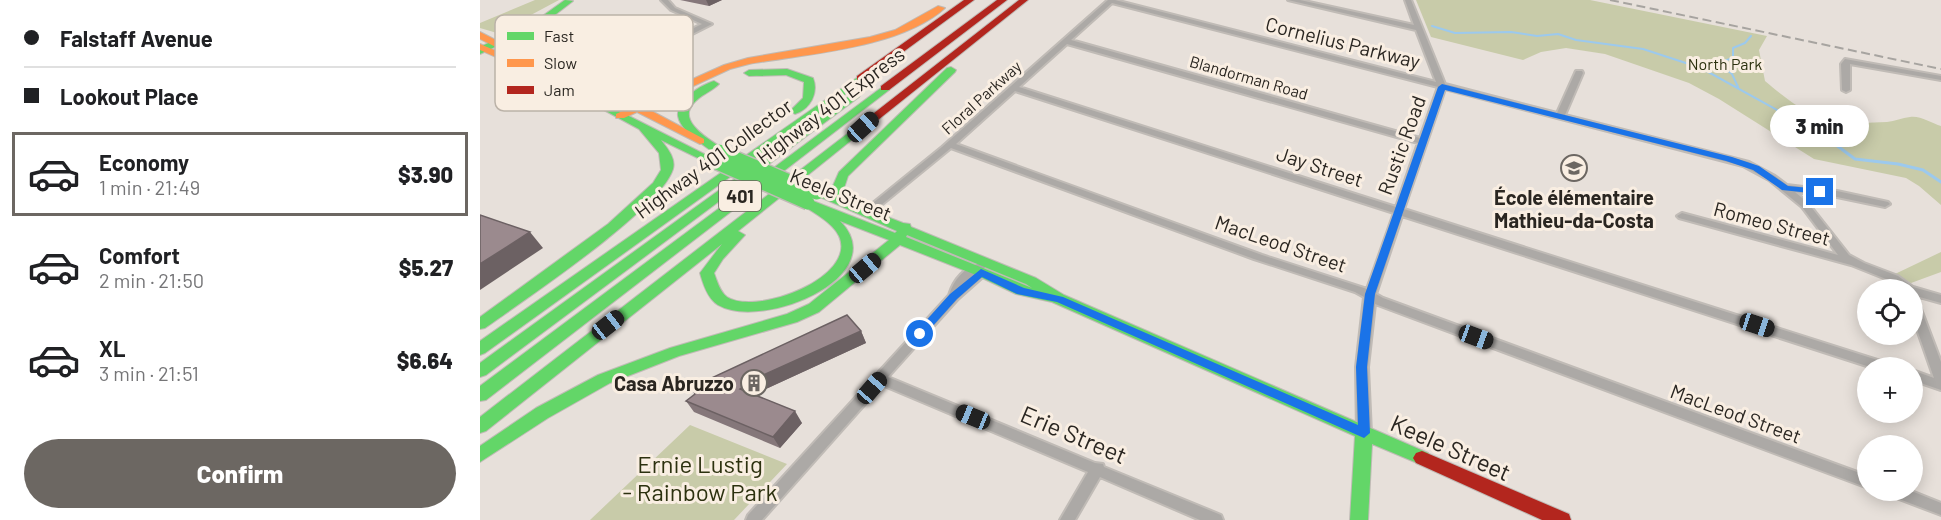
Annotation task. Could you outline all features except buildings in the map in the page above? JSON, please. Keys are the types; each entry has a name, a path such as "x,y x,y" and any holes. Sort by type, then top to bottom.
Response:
{"main road":[{"path":"693,82 748,61 843,46 898,32 955,0"},
{"name":"Highway 401 Collector","path":"480,349 970,0"},
{"name":"Highway 401 Express","path":"480,371 984,0"},
{"name":"Highway 401 Express","path":"480,395 1003,0"},
{"name":"401","path":"480,426 1024,0"},
{"path":"862,211 838,188 843,175 962,58 1006,23 1030,0"},
{"path":"538,15 570,1"},
{"path":"693,95 722,80 752,72 782,70 800,74 809,80 812,90 809,100 777,125 723,174"},
{"name":"Keele Street","path":"611,111 644,128 813,198 1031,280 1059,299 1562,520"},
{"path":"620,116 630,111"},
{"name":"Keele Street","path":"644,111 713,155"},
{"path":"683,111 688,129 713,155"},
{"path":"813,198 839,227 848,244 845,260 832,275 786,302 755,307 726,303 712,290 707,273 729,243 774,207 881,111"},
{"path":"480,324 635,210 658,186 667,170 667,156 644,128"},
{"name":"Keele Street","path":"813,198 862,211 977,271 1021,291 1059,299"},
{"path":"480,455 542,413 604,379 675,352 792,318 814,308 842,287 902,233"},
{"name":"Rustic Road","path":"1359,520 1364,433"}],"street":[{"path":"664,0 673,9 687,15"},
{"path":"1291,0 1418,28"},
{"name":"Rustic Road","path":"1364,433 1362,367 1370,294 1442,87 1408,0"},
{"name":"Floral Parkway","path":"862,211 950,145 1111,1"},
{"name":"Cornelius Parkway","path":"1111,1 1746,164 1786,188 1812,213 1841,252 1854,263 1894,279"},
{"path":"693,18 708,24 693,31"},
{"name":"Blandorman Road","path":"1066,42 1424,142"},
{"path":"1846,90 1845,64 1848,61 1941,78"},
{"path":"1560,116 1580,74"},
{"name":"Jay Street","path":"1014,88 1857,358"},
{"name":"MacLeod Street","path":"950,145 1370,294 1379,301 1857,478"},
{"path":"1786,188 1837,194 1885,204"},
{"name":"Romeo Street","path":"1682,216 1854,263"},
{"path":"753,520 977,271 999,267"},
{"name":"Cornelius Parkway","path":"1923,294 1941,299"},
{"path":"1923,329 1941,379"},
{"name":"Erie Street","path":"880,379 1098,468 1216,520"},
{"path":"1923,379 1941,385"},
{"path":"1067,520 1098,468"},
{"path":"1920,501 1941,509"}],"green space":[{"path":"535,0 559,0 531,15 499,15"},
{"name":"North Park","path":"1416,0 1590,0 1767,36 1759,50 1765,81 1808,112 1834,121 1887,122 1914,117 1941,126 1941,205 1906,178 1814,159 1719,99 1689,83 1605,54 1566,48 1541,52 1523,60 1431,37"},
{"path":"495,17 495,32 480,28 480,23"},
{"path":"1941,252 1941,272 1922,279 1904,279 1895,274"},
{"name":"Ernie Lustig - Rainbow Park","path":"690,425 787,464 734,520 590,520"}],"waterway":[{"path":"1432,26 1455,33 1511,32 1537,36 1558,34 1576,40 1643,49 1701,68 1819,133"},
{"path":"1738,87 1732,74 1718,63 1733,58 1733,48 1745,43 1751,36"},
{"path":"1817,131 1855,159 1898,164 1923,170 1941,182"}],"railway":[{"path":"1610,0 1941,69"}],"traffic: fast":[{"path":"550,15 569,1"},
{"path":"480,51 495,44"},
{"path":"857,209 838,188 843,175 951,70"},
{"path":"749,73 787,72 809,80 808,98 795,111"},
{"path":"480,349 861,78"},
{"path":"693,98 714,84"},
{"path":"480,395 885,88"},
{"path":"480,371 855,95"},
{"path":"611,111 708,159"},
{"path":"684,111 684,118 688,125 719,151"},
{"path":"480,426 864,126"},
{"path":"480,324 613,227 658,185 667,170 667,158 644,128"},
{"path":"719,151 817,193"},
{"path":"708,159 808,203"},
{"path":"817,193 1031,281 1059,299 1422,458"},
{"path":"738,235 718,256 707,273 713,288 723,301 738,307 757,307 800,296 820,285 836,272 846,257 847,241 841,229 808,203"},
{"path":"815,206 981,272 1021,291 1051,297"},
{"path":"480,455 542,413 604,379 675,352 792,318 814,308 899,239 905,227"},
{"path":"1359,520 1364,433"}],"traffic: slow":[{"path":"693,83 727,67 748,61 871,40 898,32 941,8"},
{"path":"480,35 495,43"},
{"path":"480,47 495,53"},
{"path":"620,116 631,111"},
{"path":"643,111 700,141"}],"traffic: jam":[{"path":"861,78 970,0"},
{"path":"885,88 1003,0"},
{"path":"864,126 1024,0"},
{"path":"1422,458 1562,520"}],"place":[{"name":"École élémentaire Mathieu-da-Costa","path":"1574,168"},
{"name":"Casa Abruzzo","path":"754,383"}],"route":[{"path":"920,334 954,296 981,272 1021,291 1059,299 1364,433 1362,367 1372,285 1442,87 1729,159 1756,168 1786,188 1820,192"}]}
